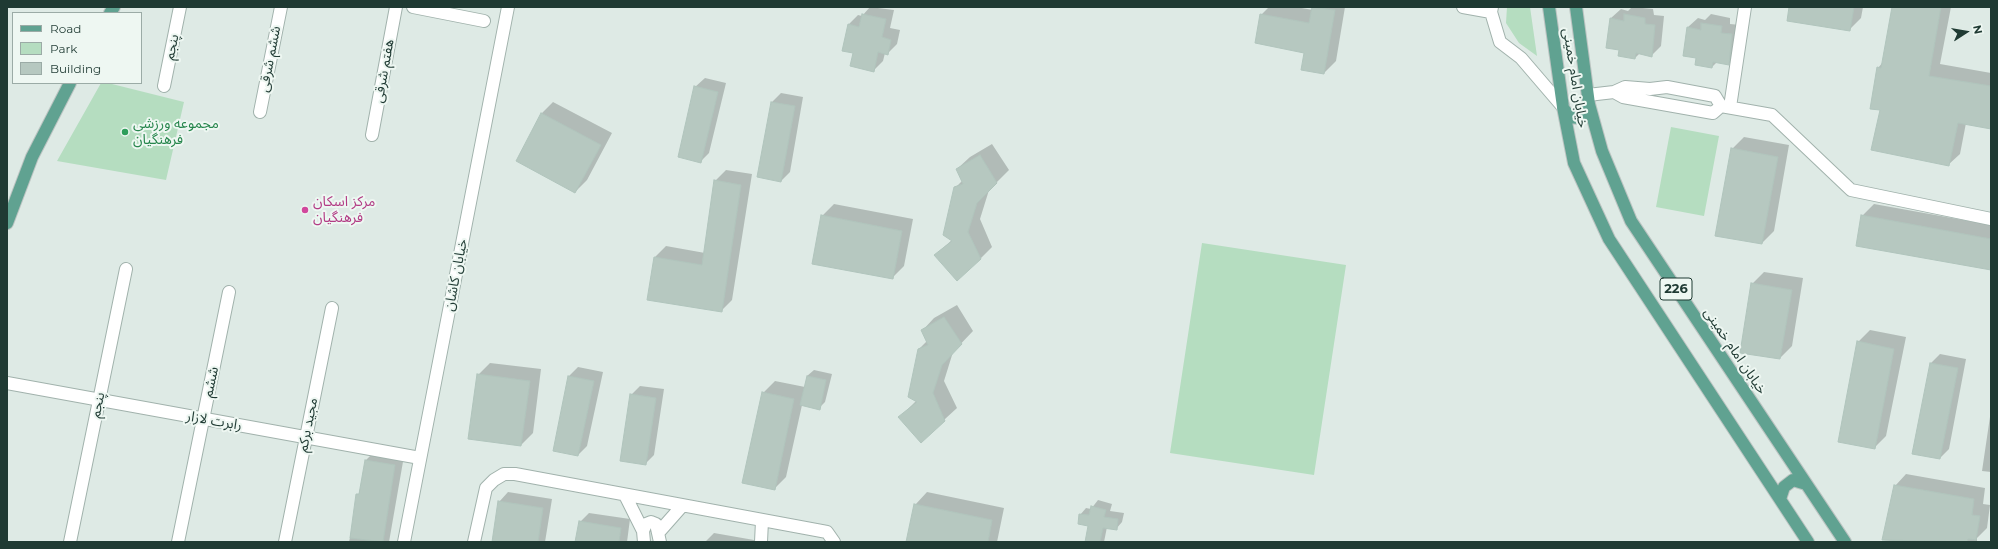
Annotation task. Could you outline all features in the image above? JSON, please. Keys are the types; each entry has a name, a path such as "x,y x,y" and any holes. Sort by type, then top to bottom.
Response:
{"main road":[{"name":"خیابان امام خمینی","path":"1549,7 1563,107 1574,163 1609,239 1808,542"},
{"name":"خیابان امام خمینی","path":"1576,7 1588,99 1602,152 1631,221 1845,542"},
{"path":"7,223 32,157 69,84"},
{"path":"1563,107 1570,117 1577,118 1585,114 1588,99"},
{"path":"1780,499 1784,487 1793,480 1806,484"}],"street":[{"name":"پنجم","path":"164,86 180,7"},
{"name":"ششم شرقی","path":"260,112 281,7"},
{"name":"هفتم شرقی","path":"372,135 396,7"},
{"path":"413,7 484,21"},
{"name":"خیابان کاشان","path":"404,542 508,7"},
{"path":"1463,7 1491,10 1500,42 1521,58 1563,107"},
{"path":"1588,99 1626,87 1713,113 1725,106 1745,7"},
{"path":"1649,95 1667,87 1715,96 1725,106 1772,115 1851,190 1991,219"},
{"name":"پنجم","path":"70,542 126,269"},
{"name":"ششم","path":"178,542 229,292"},
{"name":"مجید برکم","path":"285,542 332,308"},
{"name":"رابرت لازار","path":"7,383 420,458"},
{"path":"474,542 486,488 494,480 504,474 515,474 812,531 827,532 834,542"},
{"path":"625,495 643,536"},
{"path":"659,537 682,506"},
{"path":"761,542 762,521"},
{"path":"643,536 646,524 651,522 656,524 659,537"}],"green space":[{"path":"1507,7 1530,7 1537,56 1519,43 1506,23"},
{"name":"مجموعه ورزشی فرهنگیان","path":"100,84 112,84 184,102 166,180 57,161"},
{"path":"1671,127 1719,136 1704,216 1656,207"},
{"path":"1202,243 1346,265 1314,475 1170,453"}],"building":[{"path":"1312,7 1335,10 1324,74 1301,70 1304,53 1255,43 1260,14 1309,23"},
{"path":"1789,7 1854,7 1850,31 1787,21"},
{"path":"1892,7 1941,7 1929,76 1991,86 1991,129 1958,123 1949,166 1871,150 1880,110 1870,109 1877,67 1881,68"},
{"path":"862,14 886,19 882,37 891,40 888,55 878,52 874,72 850,66 853,53 842,51 848,24 859,27"},
{"path":"1624,14 1645,18 1645,24 1655,25 1652,57 1636,53 1635,59 1618,56 1619,50 1606,48 1610,18 1624,21"},
{"path":"1701,23 1722,26 1721,33 1732,34 1729,65 1713,62 1712,68 1695,65 1696,58 1683,56 1687,27 1701,30"},
{"path":"694,86 718,92 701,163 678,157"},
{"path":"771,102 795,106 781,182 757,177"},
{"path":"541,113 601,145 575,193 516,161"},
{"path":"1731,148 1778,157 1762,244 1715,236"},
{"path":"980,155 997,183 977,203 968,232 981,259 957,281 934,255 952,241 943,235 954,187 963,184 956,169"},
{"path":"714,180 741,185 722,312 647,300 654,257 702,265"},
{"path":"821,215 902,231 893,279 812,264"},
{"path":"1861,215 1991,239 1991,270 1856,246"},
{"path":"1751,283 1792,290 1780,359 1740,353"},
{"path":"944,317 962,344 942,365 933,393 945,421 921,443 898,417 917,402 908,397 918,349 928,345 921,330"},
{"path":"1857,341 1894,349 1875,449 1838,442"},
{"path":"1930,363 1958,368 1940,459 1912,454"},
{"path":"477,374 530,381 521,446 468,439"},
{"path":"568,376 594,381 578,456 553,451"},
{"path":"807,376 826,380 820,410 800,405"},
{"path":"762,392 794,399 775,490 742,483"},
{"path":"630,394 656,398 646,465 620,461"},
{"path":"365,460 395,465 383,542 350,538 356,494 359,494"},
{"path":"1894,485 1974,499 1972,515 1980,516 1976,540 1968,539 1967,542 1882,540"},
{"path":"498,501 543,508 538,542 492,542"},
{"path":"914,504 992,520 988,542 906,542"},
{"path":"1091,506 1106,510 1104,517 1118,519 1117,530 1103,528 1100,542 1085,542 1088,526 1078,524 1079,514 1089,515"},
{"path":"579,521 621,528 619,542 575,542"}],"place":[{"name":"مجموعه ورزشی فرهنگیان","path":"125,132"},
{"name":"مرکز اسکان فرهنگیان","path":"305,210"}]}
